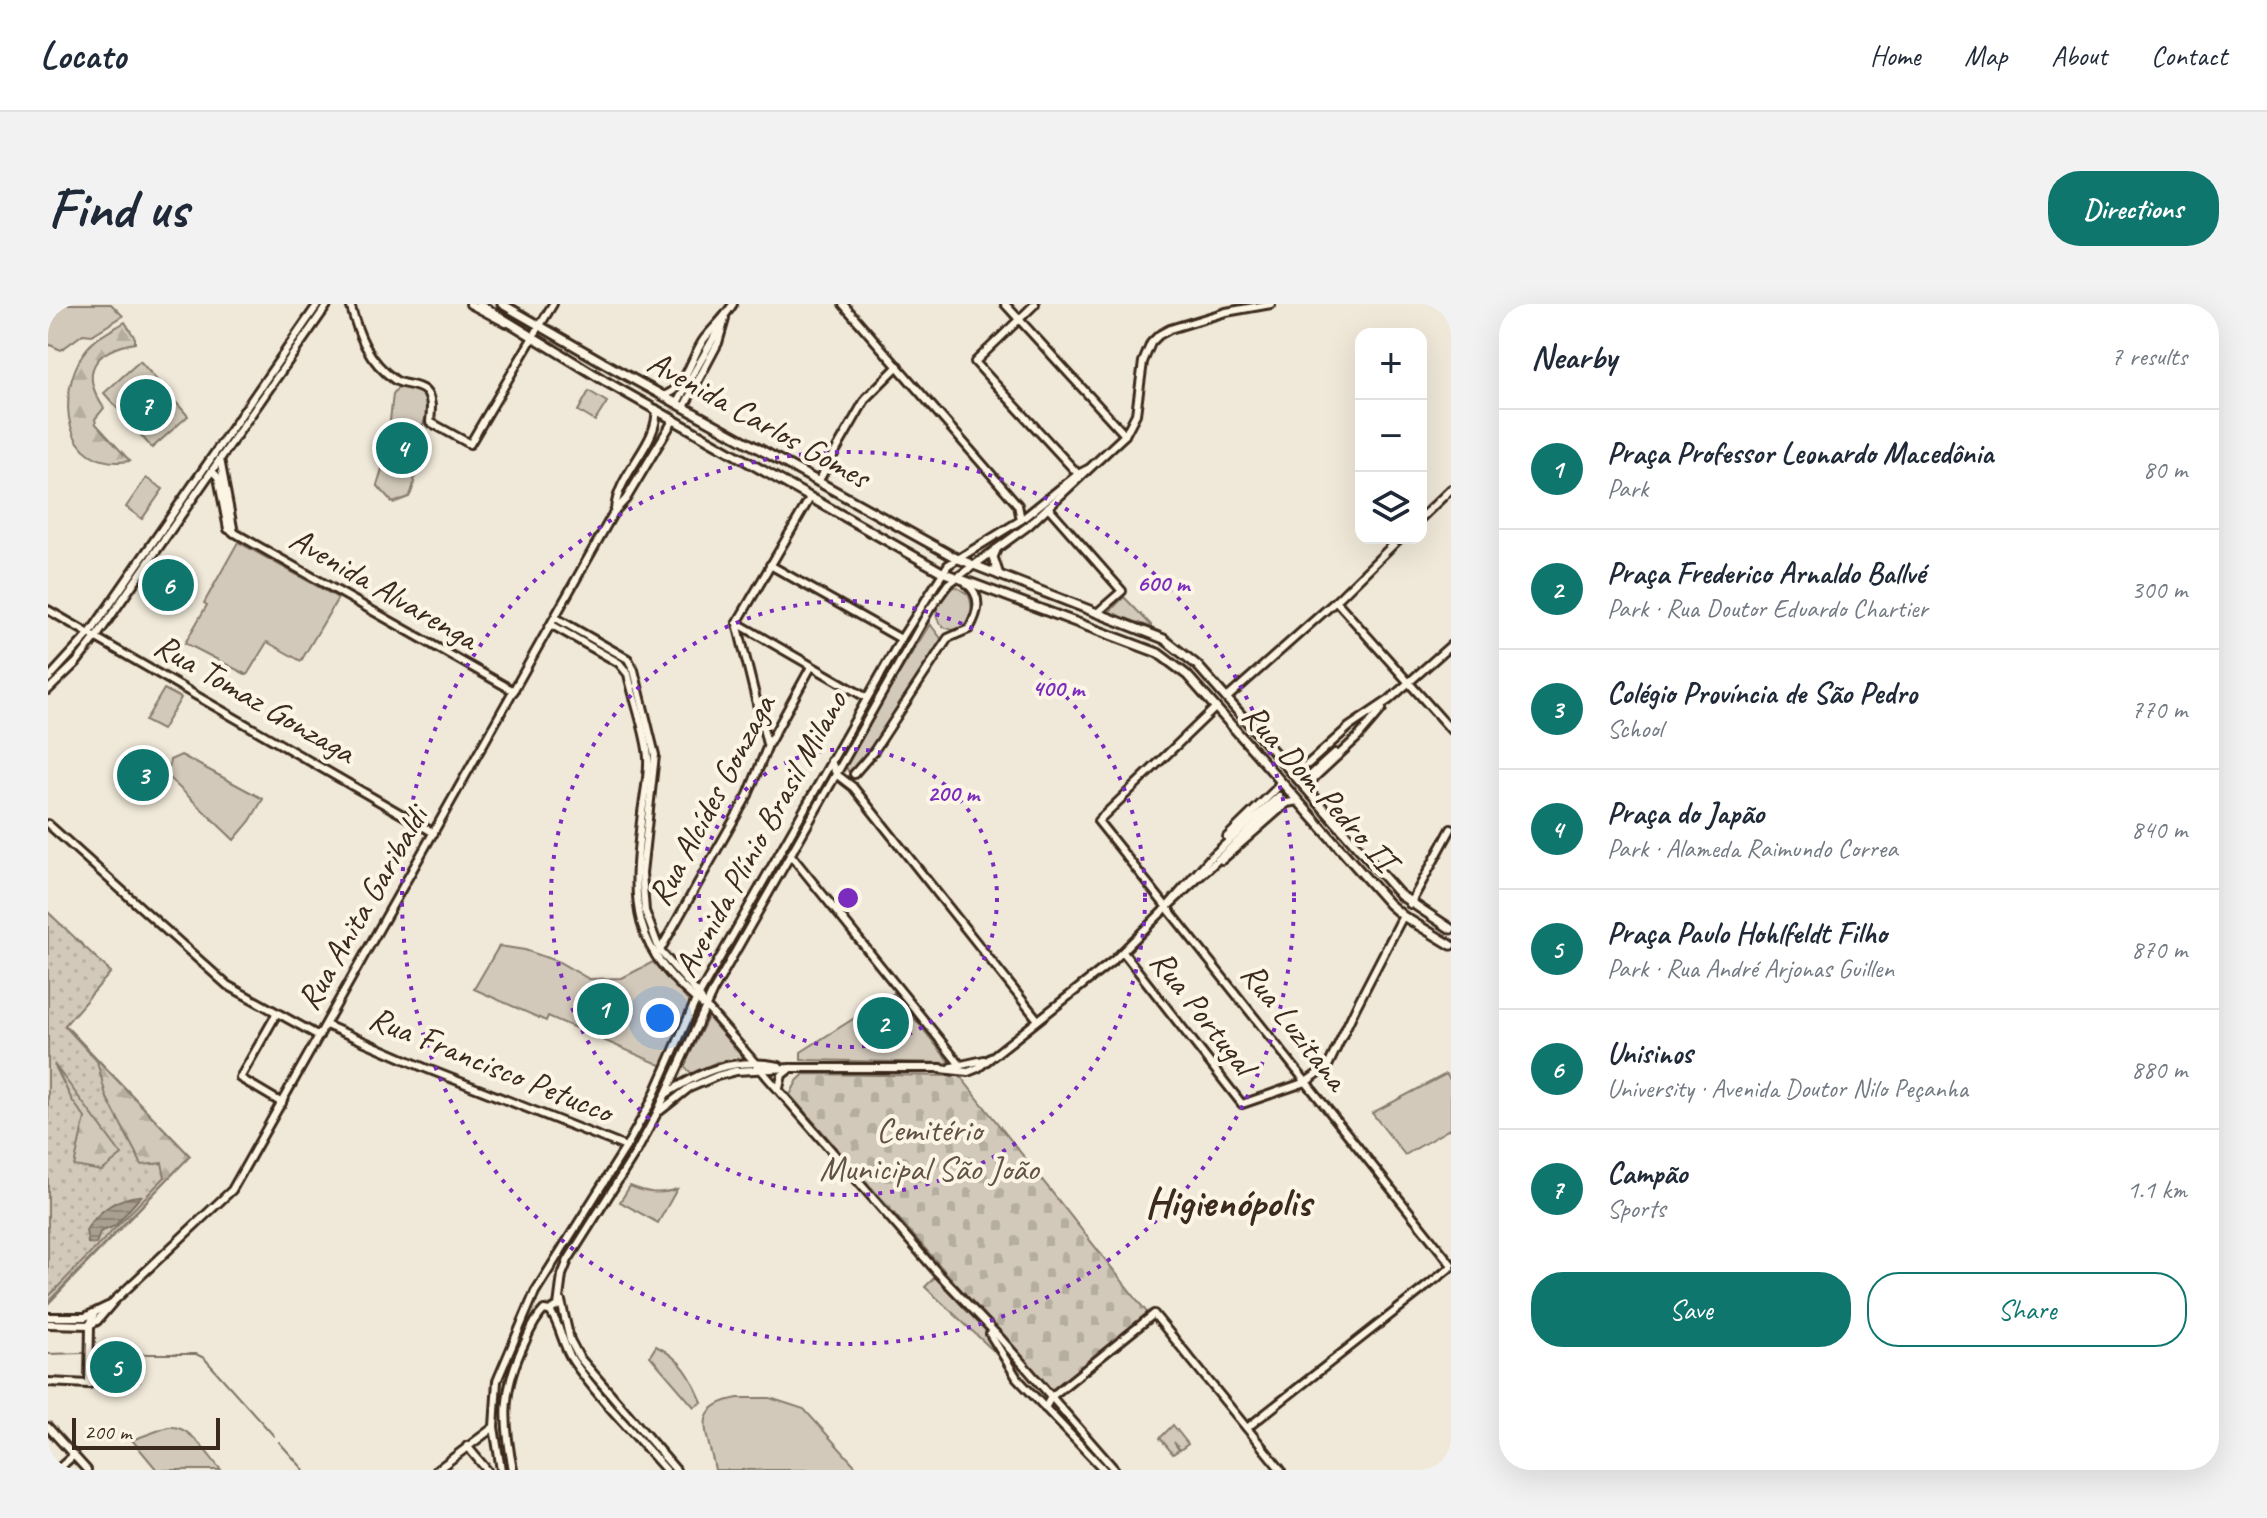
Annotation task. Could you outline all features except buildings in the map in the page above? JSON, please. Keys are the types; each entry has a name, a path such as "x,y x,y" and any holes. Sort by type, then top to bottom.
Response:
{"main road":[{"path":"48,690 76,663 201,473 318,304"},
{"path":"48,679 93,634 328,304"},
{"path":"350,304 363,346 398,382 425,391 431,406 430,422 470,444 553,304"},
{"name":"Avenida Carlos Gomes","path":"470,304 494,319 536,332 681,404 956,558 1097,613"},
{"name":"Avenida Carlos Gomes","path":"479,304 513,326"},
{"name":"Avenida Carlos Gomes","path":"505,304 521,315 536,332 671,420 942,572 961,579"},
{"path":"663,396 678,386 703,340 733,304"},
{"path":"843,304 1018,505 1021,520"},
{"path":"1005,304 1125,435"},
{"path":"1035,304 975,362 1078,474"},
{"name":"Avenida Plínio Brasil Milano","path":"513,1470 506,1429 507,1385 531,1328 547,1310 558,1306 556,1290 568,1260 638,1149 706,1007 930,609 948,584 961,579 974,565 1048,507 1125,435 1136,414 1143,362 1159,335 1226,312 1271,304"},
{"path":"681,404 718,343 726,315"},
{"path":"818,482 866,398 898,366"},
{"name":"Rua Anita Garibaldi","path":"615,510 616,494 654,428 656,409"},
{"name":"Rua Anita Garibaldi","path":"90,1325 232,1190 615,510 626,499 671,420"},
{"path":"220,459 231,531"},
{"name":"Avenida Plínio Brasil Milano","path":"501,1470 494,1427 500,1372 539,1287 626,1147 650,1104 698,998 901,639 942,572 956,558 1021,520 1078,474 1095,466"},
{"path":"201,473 212,471"},
{"path":"212,471 218,477 231,531"},
{"path":"1427,512 1451,489"},
{"path":"221,492 228,497"},
{"path":"768,745 737,623 810,498"},
{"path":"1048,507 1122,591 1097,613"},
{"name":"Avenida Alvarenga","path":"231,531 514,691"},
{"path":"1227,698 1336,601 1394,544"},
{"path":"996,550 993,557 999,575"},
{"path":"770,565 901,639"},
{"path":"853,787 854,774 883,739 948,638 969,629 978,609 977,598 973,589 961,579"},
{"name":"Rua Dom Pedro II","path":"961,579 1158,653 1187,675 1389,904 1451,945"},
{"path":"1336,601 1451,730"},
{"name":"Rua Tomaz Gonzaga","path":"48,610 434,833"},
{"name":"Rua Dom Pedro II","path":"1097,613 1164,639 1197,665 1410,904 1451,929"},
{"path":"554,621 619,663 628,674 648,757 635,893 644,934 673,978 698,998 755,1061 937,1272 1001,1339 1115,1470"},
{"path":"737,623 867,698"},
{"path":"1309,772 1451,645"},
{"name":"Rua Alcídes Gonzaga","path":"658,954 748,795 768,745 811,667"},
{"name":"Rua Luzitana","path":"1215,708 1098,821 1162,899 1169,903 1451,1266"},
{"path":"1290,769 1300,769 1308,764 1349,727 1372,716"},
{"path":"1310,791 1311,782 1358,737 1372,716"},
{"path":"831,761 836,774 853,787 1038,1020"},
{"path":"840,766 845,772 854,774"},
{"path":"657,1113 699,1083 736,1071 791,1068 968,1072 1123,952 1217,847 1276,789 1280,781"},
{"path":"1210,858 1281,798"},
{"path":"1169,903 1287,803 1298,801"},
{"path":"48,824 227,985 319,1036"},
{"path":"1410,904 1451,829"},
{"path":"1195,883 1222,850"},
{"path":"780,851 791,854 961,1066"},
{"path":"1306,1082 1333,1059 1362,994 1403,916"},
{"name":"Rua Portugal","path":"1123,952 1242,1104 1306,1082"},
{"path":"277,1013 240,1078 282,1103"},
{"name":"Rua Francisco Petucco","path":"326,1025 425,1068 638,1149"},
{"path":"940,1069 992,1056"},
{"path":"650,1104 713,1069 755,1061 791,1068"},
{"path":"678,1068 685,1075 695,1078"},
{"path":"779,1089 782,1075 791,1068"},
{"path":"1247,1428 1451,1266"},
{"path":"539,1287 556,1290 570,1340 579,1357 676,1470"},
{"path":"534,1298 555,1318 562,1342 575,1364 666,1470"},
{"name":"Rua Anita Garibaldi","path":"94,1314 114,1301"},
{"path":"48,1317 85,1317 94,1314"},
{"path":"48,1382 89,1384 90,1325 94,1314"},
{"path":"977,1314 1011,1370 1104,1470"},
{"path":"1045,1408 1051,1397 1154,1314 1281,1470"},
{"path":"48,1324 90,1325"},
{"path":"1001,1339 1012,1364 1011,1370"},
{"path":"48,1427 87,1470"},
{"path":"437,1470 494,1427"},
{"path":"469,1446 487,1470"},
{"path":"57,1470 74,1455"}],"green space":[{"path":"48,304 111,304 123,316 92,335 83,334 61,350 48,344"},
{"path":"125,322 135,343 109,351 101,357 92,373 96,395 104,408 95,419 96,424 130,461 107,461 90,454 78,442 68,408 70,388 89,346"},
{"path":"140,361 188,416 152,448 104,393"},
{"path":"399,386 422,393 428,405 417,441 412,490 409,497 393,503 377,485 386,456 393,394"},
{"path":"589,391 607,402 595,421 578,411"},
{"path":"146,478 163,489 142,519 126,507"},
{"path":"238,542 338,598 301,661 267,642 247,675 185,643"},
{"path":"955,586 969,595 971,612 968,623 961,629 952,630 938,620 937,611 942,599"},
{"path":"1124,597 1151,625 1151,627 1108,613"},
{"path":"930,624 943,641 867,758 855,770 848,771 844,762"},
{"path":"164,689 181,698 162,730 145,721"},
{"path":"181,755 263,799 234,840 167,776 170,760"},
{"path":"48,912 111,972 65,1025 190,1156 48,1304"},
{"path":"499,946 525,950 559,962 589,979 622,978 653,962 690,1003 663,1066 548,1016 546,1021 474,989"},
{"path":"894,993 950,1063 801,1060 801,1052"},
{"path":"708,1017 745,1060 717,1062 692,1074 684,1066"},
{"path":"64,1025 190,1156 48,1302 48,1297 165,1177 162,1163 142,1165 106,1096 97,1061"},
{"path":"54,1064 122,1155 102,1171 74,1166 85,1118"},
{"name":"Cemitério Municipal São João","path":"804,1074 960,1076 1149,1315 1052,1393 790,1095"},
{"path":"1446,1074 1451,1081 1451,1128 1405,1155 1372,1113"},
{"path":"630,1186 653,1192 677,1189 658,1223 620,1202"},
{"path":"936,1276 994,1339 998,1355 925,1287"},
{"path":"656,1346 685,1369 702,1402 694,1407 650,1356"},
{"path":"93,1353 141,1353 140,1382 92,1382"},
{"path":"738,1398 770,1398 804,1409 859,1470 715,1470 706,1433 707,1415 723,1402"},
{"path":"1173,1425 1188,1444 1180,1450 1174,1442 1179,1450 1173,1454 1160,1438"},
{"path":"176,1427 191,1435 221,1470 157,1470 132,1440"}],"shaded area":[{"path":"141,1196 115,1226 100,1232 96,1244 88,1243 86,1230 103,1210 124,1199"}],"waterway":[{"path":"48,1354 84,1353"},
{"path":"98,1354 196,1354 204,1358 274,1436"},
{"path":"279,1442 304,1470"}],"tunnel":[{"path":"668,421 678,401"},
{"path":"1279,796 1307,770"},
{"path":"1282,800 1311,775"}],"place":[{"name":"Campão","path":"146,405"},
{"name":"Praça do Japão","path":"402,448"},
{"name":"Unisinos","path":"168,585"},
{"name":"Colégio Província de São Pedro","path":"143,775"},
{"name":"Praça Professor Leonardo Macedônia","path":"603,1009"},
{"name":"Praça Frederico Arnaldo Ballvé","path":"883,1023"},
{"name":"Praça Paulo Hohlfeldt Filho","path":"116,1367"}],"district":[{"name":"Higienópolis","path":"1228,1202"}]}
